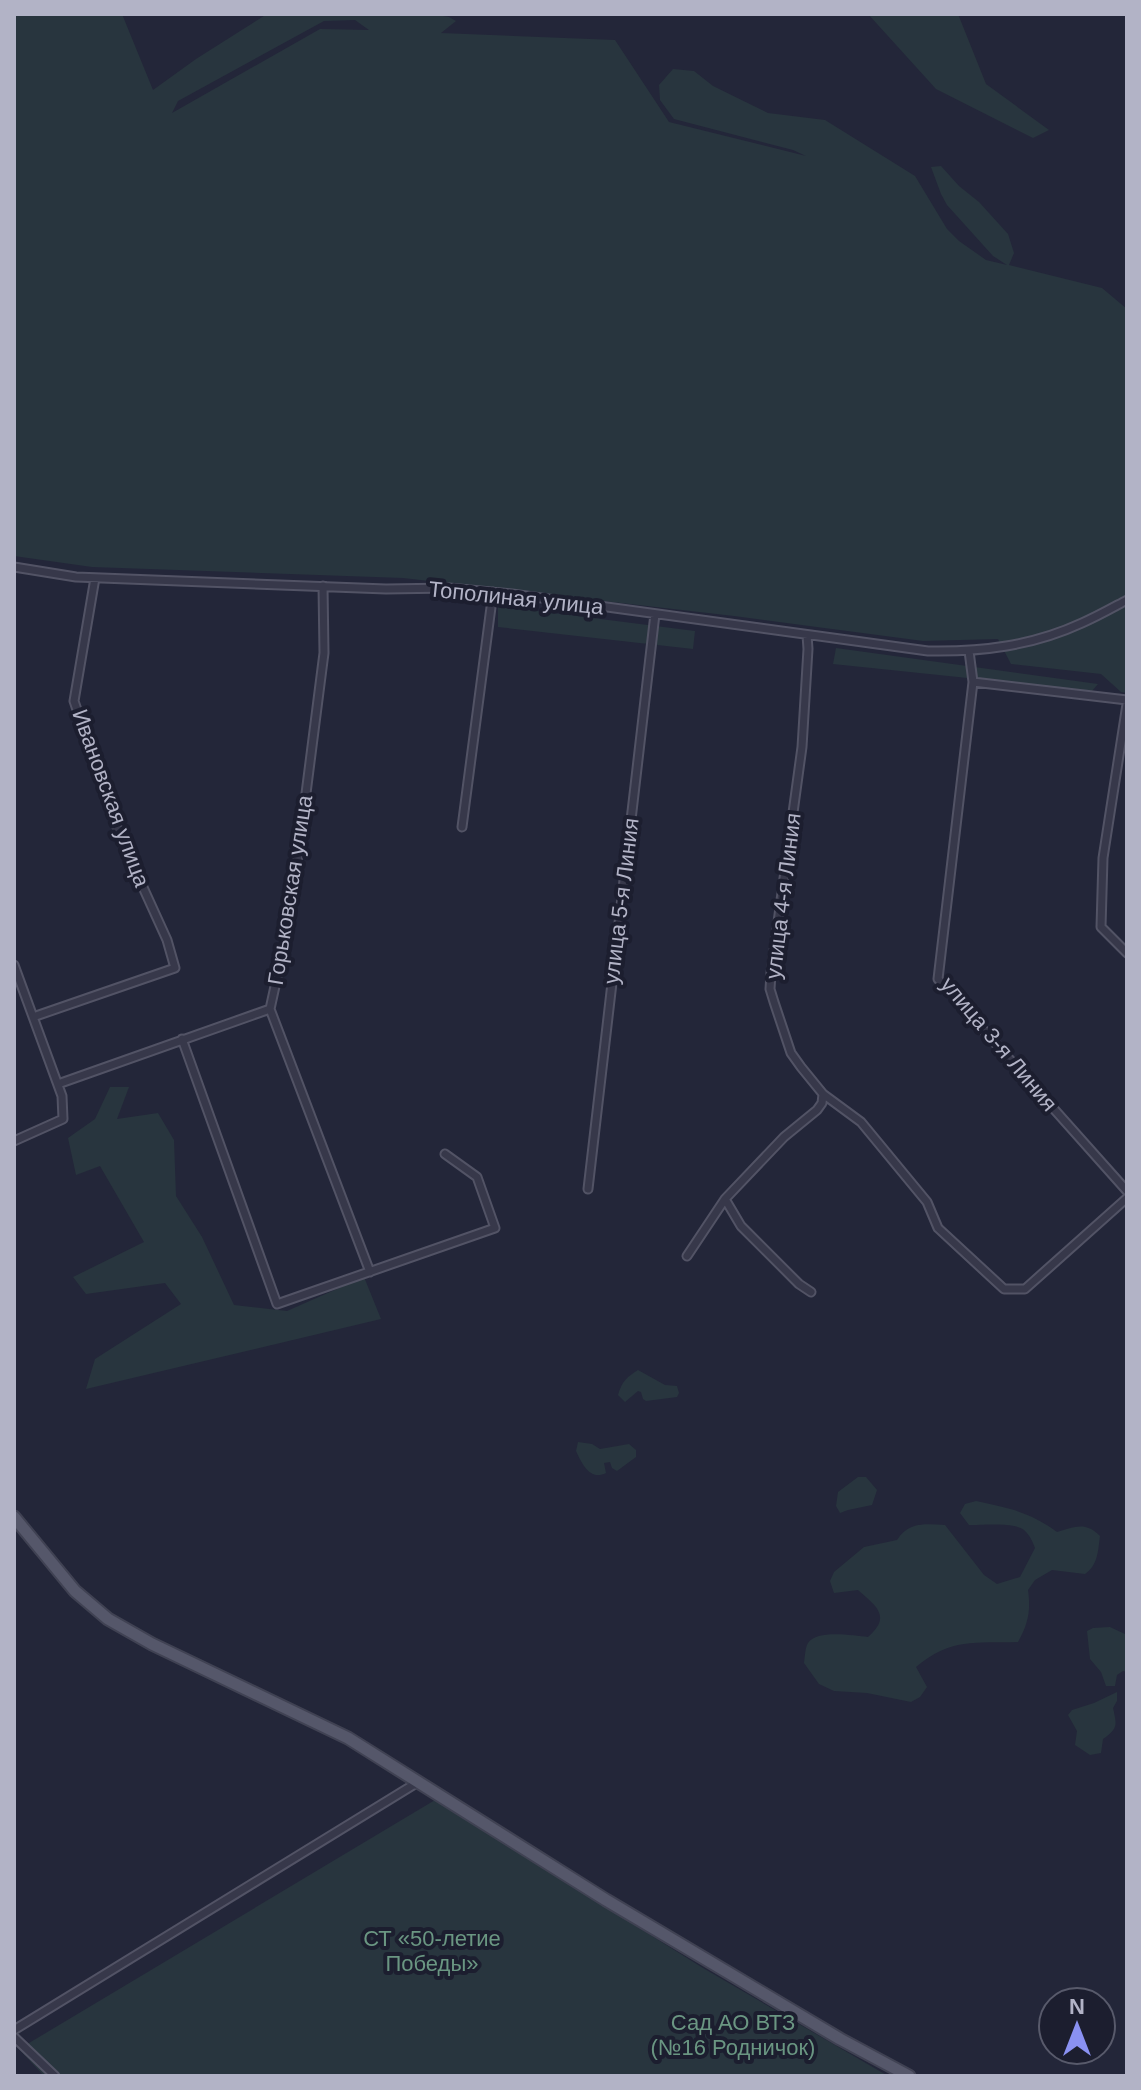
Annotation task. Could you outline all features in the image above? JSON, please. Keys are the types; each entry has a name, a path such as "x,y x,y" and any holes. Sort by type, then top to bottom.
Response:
{"main road":[{"path":"14,1517 75,1591 108,1619 152,1644 348,1738 619,1908 840,2039 909,2076"}],"street":[{"name":"Тополиная улица","path":"14,567 95,578 386,589 449,588 493,592 917,650 969,651 1013,645 1083,623 1127,600"},
{"name":"Ивановская улица","path":"33,1017 175,968 167,940 121,839 74,701 95,578"},
{"name":"Горьковская улица","path":"323,586 324,653 290,918 270,1009 370,1272"},
{"path":"462,827 493,592"},
{"name":"улица 5-я Линия","path":"588,1189 655,614"},
{"name":"улица 4-я Линия","path":"807,635 802,747 770,989 791,1053 823,1094 861,1122 927,1202 938,1228 1004,1289 1025,1289 1127,1198"},
{"name":"улица 3-я Линия","path":"969,651 973,682 938,979 1127,1191"},
{"path":"973,682 1127,702 1103,858 1101,927 1127,953"},
{"path":"14,965 62,1096 63,1119 14,1141"},
{"path":"58,1084 270,1009"},
{"path":"182,1039 277,1304 495,1228 477,1177 445,1154"},
{"path":"687,1256 725,1199 784,1137 817,1110 823,1094"},
{"path":"725,1199 741,1226 799,1284 811,1292"},
{"path":"14,2030 419,1782"},
{"path":"14,2037 55,2076"}],"green space":[{"path":"14,14 122,14 153,90 267,14 431,14 456,21 441,33 615,40 669,122 806,156 674,119 660,100 659,85 673,69 694,71 713,86 768,113 825,120 915,176 947,229 959,241 986,260 1007,265 993,256 947,205 931,167 941,166 1008,234 1014,253 1009,265 1102,288 1127,309 1127,693 1121,692 1101,674 1011,664 998,639 923,641 403,578 92,567 14,556","holes":["355,20 369,30 320,29 172,113 178,101 324,21"]},
{"path":"868,14 958,14 986,84 1049,130 1033,138 936,89"},
{"path":"498,606 695,631 693,649 498,627"},
{"path":"836,648 1098,684 1092,691 833,664"},
{"path":"110,1087 129,1087 117,1119 158,1113 174,1140 176,1196 202,1237 234,1305 287,1311 364,1277 381,1319 86,1389 95,1359 181,1304 165,1283 86,1294 73,1277 144,1242 100,1166 76,1175 68,1138 95,1119"},
{"path":"638,1370 665,1385 677,1386 677,1397 646,1401 638,1391 625,1402 618,1395 620,1390 625,1380"},
{"path":"578,1442 600,1449 629,1444 636,1450 636,1457 617,1471 610,1462 604,1463 606,1473 595,1475 581,1461 576,1451"},
{"path":"858,1477 866,1477 877,1490 872,1505 840,1513 836,1506 838,1492"},
{"path":"976,1501 1019,1512 1057,1532 1080,1526 1089,1528 1100,1536 1095,1562 1085,1574 1052,1570 1035,1580 1028,1590 1028,1617 1018,1642 964,1644 940,1651 916,1667 927,1687 920,1697 911,1702 867,1693 834,1691 819,1684 804,1663 808,1643 827,1635 868,1637 879,1623 879,1612 858,1590 834,1593 830,1581 834,1572 864,1547 897,1540 918,1525 945,1525 984,1575 997,1584 1020,1577 1035,1548 1031,1538 1020,1527 969,1525 960,1513 965,1504"},
{"path":"1110,1627 1127,1635 1127,1672 1117,1675 1115,1686 1106,1686 1101,1672 1090,1659 1087,1631"},
{"path":"1117,1692 1113,1708 1115,1726 1103,1739 1101,1753 1090,1755 1075,1745 1077,1731 1068,1715 1072,1710"},
{"name":"СТ «50-летие Победы»","path":"435,1800 703,1968 888,2076 44,2076 19,2049"}],"park label":[{"name":"Сад АО ВТЗ (№16 Родничок)","path":"733,2034"}]}
